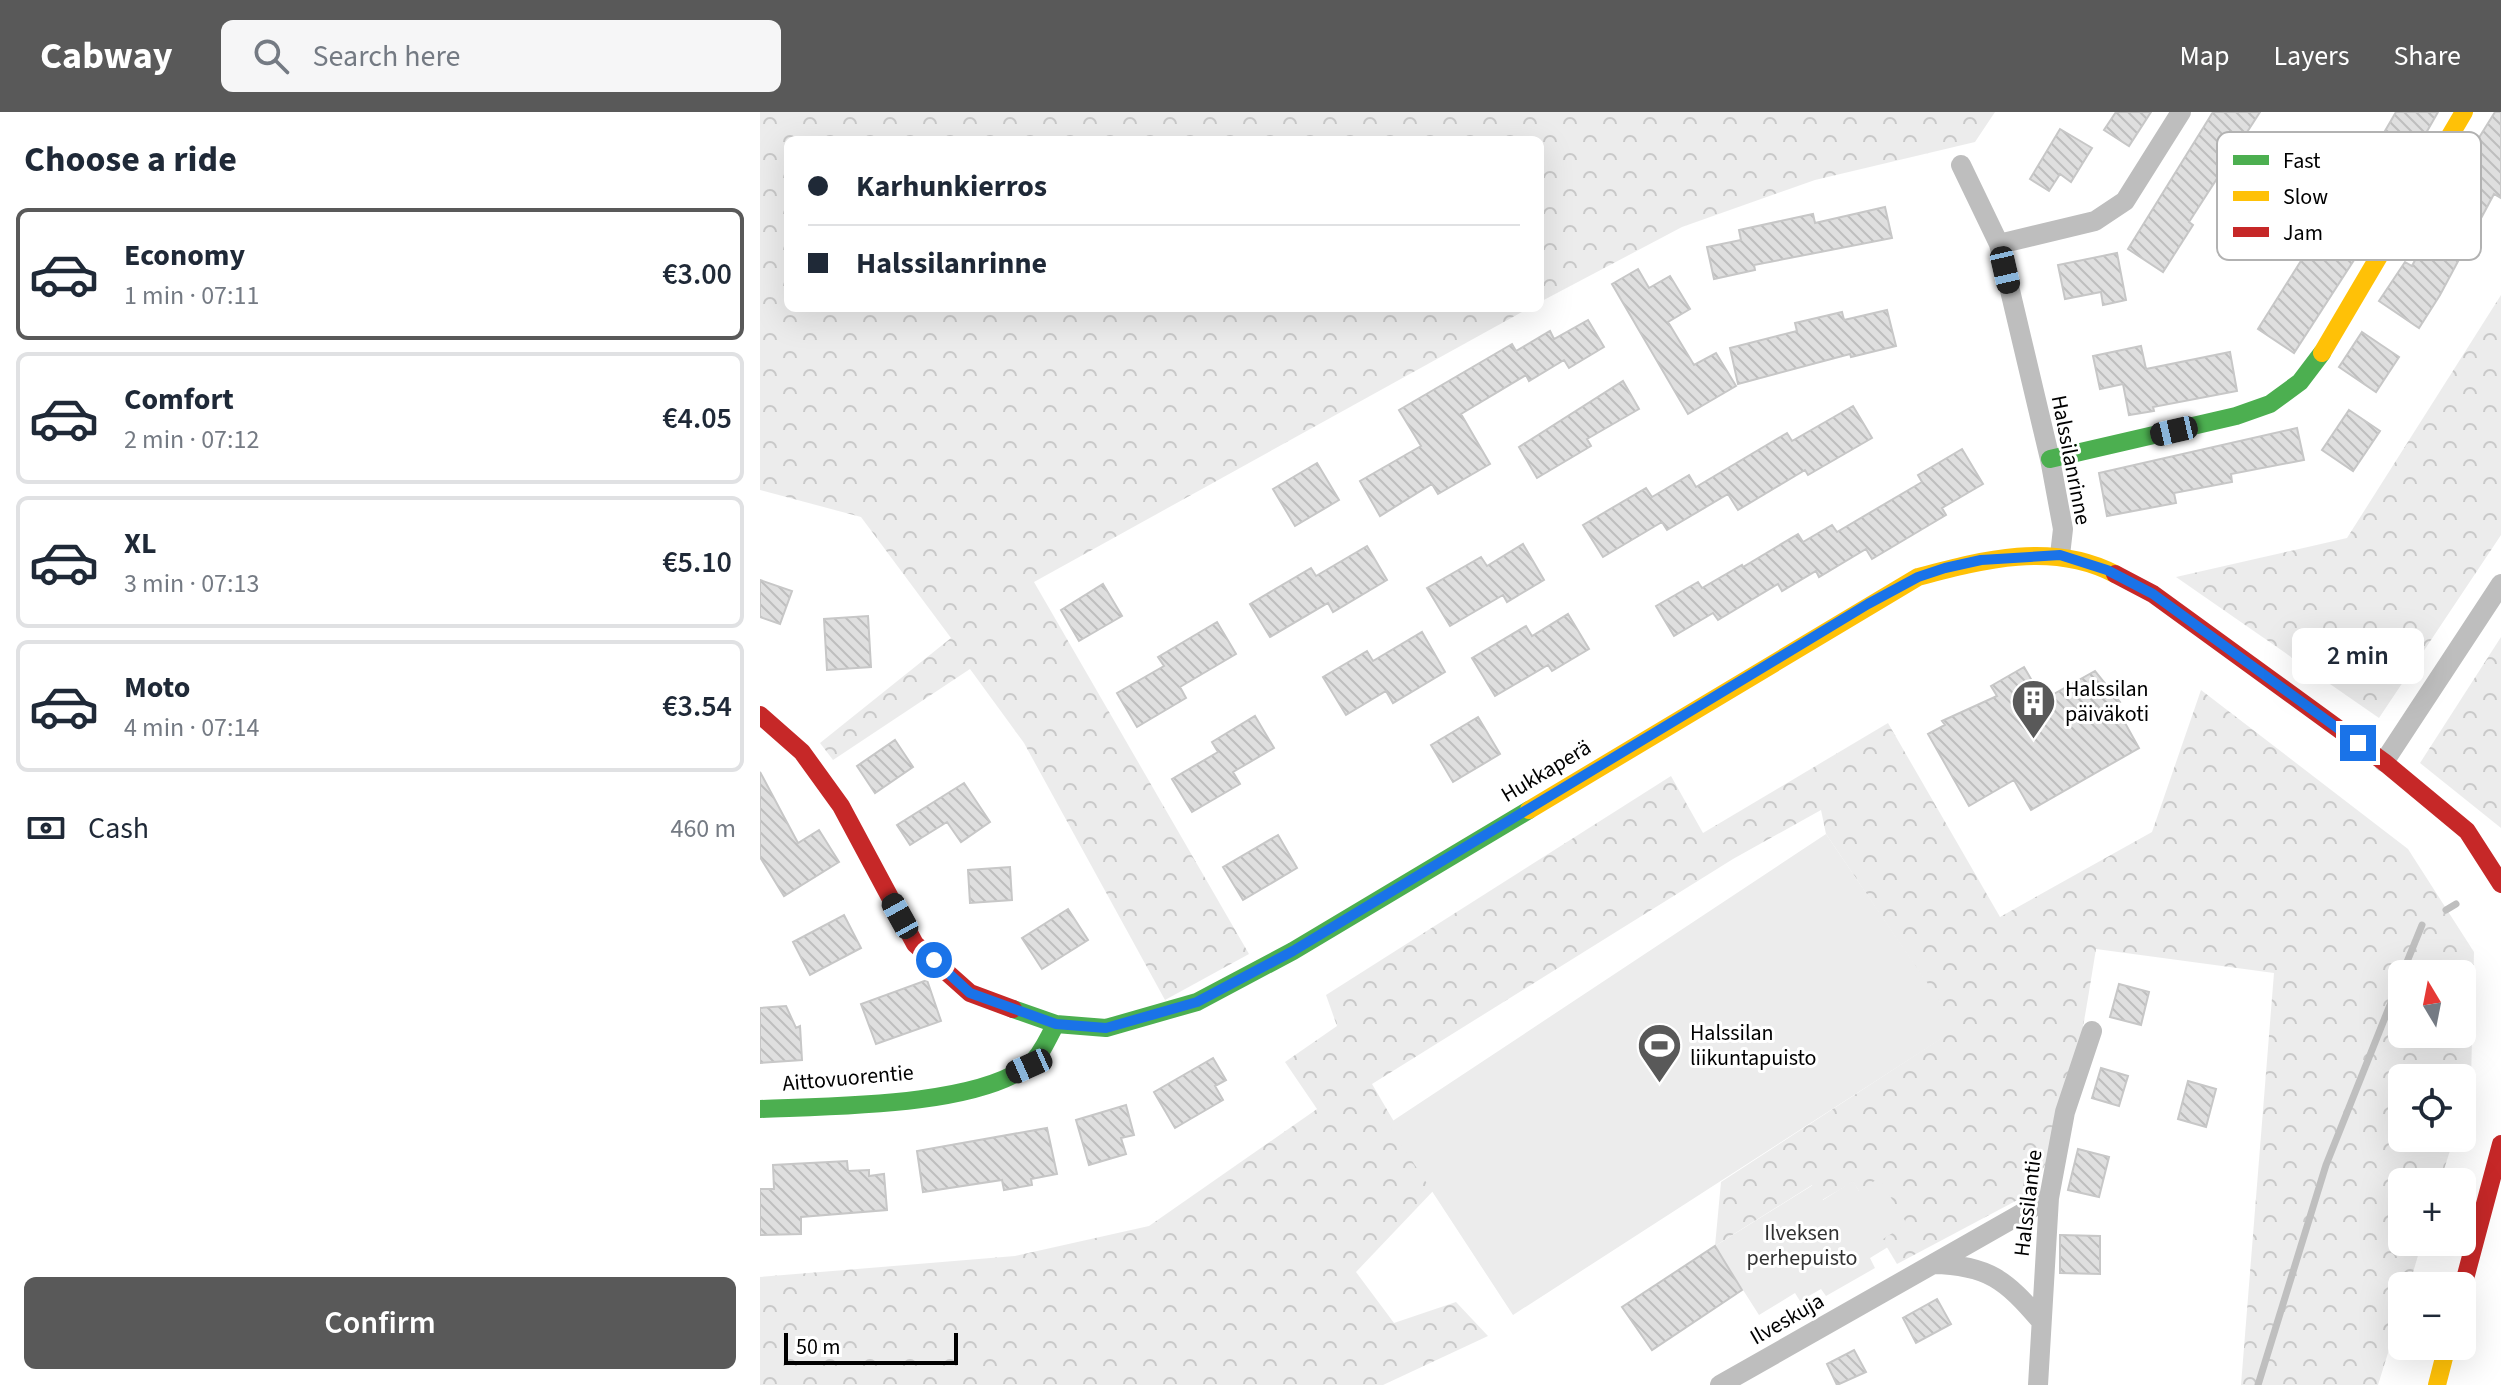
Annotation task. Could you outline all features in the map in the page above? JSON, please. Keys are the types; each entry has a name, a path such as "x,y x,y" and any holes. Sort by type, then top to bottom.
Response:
{"street":[{"path":"1999,244 2095,221 2125,201 2181,112"},
{"path":"2452,132 2464,112"},
{"name":"Halssilanrinne","path":"1961,165 1999,244 2050,459 2063,529 2060,555 2107,570 2153,594 2384,762 2467,831 2501,884"},
{"path":"2050,459 2236,416 2270,404 2300,382 2316,363 2377,260"},
{"name":"Hukkaperä","path":"760,715 802,752 841,806 915,944 970,993 1056,1024 1106,1028 1197,1002 1293,951 1918,577 1981,560 2060,555"},
{"path":"2384,762 2501,584"},
{"name":"Aittovuorentie","path":"760,1109 893,1103 989,1084 1029,1066 1056,1024"},
{"name":"Halssilantie","path":"2038,1385 2049,1198 2065,1112 2092,1031"},
{"path":"2467,1272 2501,1144"},
{"name":"Ilveskuja","path":"1720,1385 2049,1198"},
{"path":"1933,1264 1970,1265 2015,1290 2041,1321"},
{"path":"2437,1385 2443,1360"}],"green space":[{"path":"760,112 1995,112 1975,142 1815,180 1682,227 1544,300 1544,136 784,136 784,312 1522,312 1034,582 1249,954 1165,1000 1024,743 970,669 833,760 820,743 951,638 861,517 760,490"},
{"path":"2501,295 2501,535 2379,718 2176,577 2347,538"},
{"path":"2501,637 2501,828 2420,763"},
{"path":"2201,690 2408,849 2474,952 2474,960 2388,960 2388,1048 2472,1048 2471,1064 2388,1064 2388,1152 2450,1152 2444,1168 2388,1168 2388,1256 2418,1256 2413,1272 2388,1272 2388,1353 2378,1385 2241,1385 2274,973 2096,949 2080,1043 2063,1116 2052,1149 2025,1196 1897,1264 1882,1239 1906,1223 1859,1191 1853,1182 1822,1200 1812,1185 1715,1246 1721,1182 1957,1028 1826,834 1821,810 1733,859 1372,1084 1434,1190 1356,1272 1394,1323 1456,1302 1488,1336 1383,1385 760,1385 760,1277 1015,1256 1149,1226 1317,1109 1285,1062 1337,1026 1326,995 1671,776 1703,833 1888,723 2000,917 2152,832"},
{"name":"Halssilan liikuntapuisto","path":"1826,834 1958,1028 1513,1315 1388,1124"},
{"name":"Ilveksen perhepuisto","path":"1879,1178 1907,1224 1883,1239 1888,1247 1870,1258 1875,1268 1826,1296 1821,1289 1800,1301 1795,1293 1759,1315 1715,1246 1813,1185 1823,1200 1853,1181 1859,1191"}],"building":[{"path":"2116,112 2151,112 2129,146 2104,130"},
{"path":"2213,112 2260,112 2247,132 2217,132 2217,179 2189,222 2193,225 2163,272 2128,249"},
{"path":"2396,112 2438,112 2427,132 2384,132"},
{"path":"2495,112 2501,112 2501,198 2494,194 2481,218 2481,134"},
{"path":"2060,129 2092,148 2071,182 2060,174 2049,191 2030,179"},
{"path":"1885,207 1892,238 1754,265 1755,270 1714,279 1707,247 1741,240 1739,230 1813,214 1815,223"},
{"path":"2117,253 2126,300 2103,305 2101,292 2065,299 2058,265"},
{"path":"2302,260 2354,260 2294,353 2258,329"},
{"path":"2415,260 2459,260 2419,328 2379,301 2405,262 2412,266"},
{"path":"1638,269 1649,288 1670,276 1690,309 1668,322 1694,365 1716,353 1736,386 1688,414 1612,284"},
{"path":"1887,310 1896,346 1851,357 1850,354 1738,384 1730,348 1797,331 1795,323 1842,312 1844,320"},
{"path":"1588,320 1604,347 1569,368 1564,360 1529,381 1526,375 1461,414 1490,464 1438,494 1432,484 1380,516 1360,481 1421,446 1399,410 1512,344 1516,351 1550,331 1554,339"},
{"path":"2362,332 2399,357 2376,392 2339,367"},
{"path":"2141,346 2146,369 2230,352 2237,391 2153,407 2154,411 2129,415 2123,384 2100,389 2093,356"},
{"path":"1623,381 1639,409 1587,439 1591,446 1537,478 1519,447"},
{"path":"1853,406 1872,438 1808,475 1805,470 1738,510 1728,494 1667,530 1662,522 1603,557 1583,525 1646,488 1652,497 1689,475 1696,487 1787,433 1792,441"},
{"path":"2349,410 2380,431 2353,471 2322,450"},
{"path":"2297,428 2304,460 2231,474 2232,482 2174,493 2176,503 2107,516 2099,473"},
{"path":"1962,449 1983,484 1942,508 1946,515 1872,559 1866,549 1819,577 1816,571 1782,591 1778,584 1718,620 1713,613 1674,636 1656,606 1698,582 1702,588 1798,534 1803,542 1832,525 1837,532 1922,482 1918,475"},
{"path":"1317,463 1339,500 1295,526 1273,489"},
{"path":"1523,544 1544,580 1507,602 1503,595 1450,626 1427,588 1481,557 1487,566"},
{"path":"1367,546 1387,580 1333,612 1328,603 1270,637 1250,604 1311,568 1316,576"},
{"path":"760,580 792,591 780,624 760,617"},
{"path":"1103,584 1122,616 1079,641 1061,610"},
{"path":"1568,614 1589,649 1552,671 1548,665 1495,696 1472,658 1526,626 1532,636"},
{"path":"868,616 871,667 827,670 824,619"},
{"path":"1217,622 1236,654 1180,687 1186,698 1137,727 1117,693 1164,666 1158,657"},
{"path":"1422,632 1445,672 1393,703 1386,691 1346,715 1323,677 1367,651 1373,661"},
{"name":"Halssilan päiväkoti","path":"2024,667 2043,700 2095,671 2120,702 2115,705 2139,748 2031,810 2014,780 1969,806 1928,734 1945,725 1942,721 1997,696 1991,686"},
{"path":"1255,716 1274,748 1233,772 1240,784 1192,812 1172,779 1218,752 1212,742"},
{"path":"1478,717 1500,754 1453,782 1431,745"},
{"path":"895,740 913,767 875,793 857,766"},
{"path":"760,772 798,843 819,830 839,862 784,896 760,857"},
{"path":"964,783 990,822 961,842 947,822 910,845 897,825"},
{"path":"1278,835 1297,868 1243,900 1223,867"},
{"path":"1010,867 1012,900 970,903 968,870"},
{"path":"1068,909 1088,940 1042,969 1022,938"},
{"path":"844,915 861,948 810,975 793,942"},
{"path":"927,980 941,1021 876,1044 861,1004"},
{"path":"2119,984 2149,992 2141,1025 2110,1017"},
{"path":"786,1006 796,1028 800,1026 802,1060 760,1063 760,1008"},
{"path":"1213,1058 1226,1080 1215,1086 1223,1100 1175,1128 1154,1092"},
{"path":"2101,1068 2128,1076 2119,1106 2092,1098"},
{"path":"2188,1081 2216,1089 2206,1127 2178,1119"},
{"path":"1126,1105 1134,1135 1121,1138 1126,1154 1089,1165 1076,1120"},
{"path":"1047,1128 1057,1174 1031,1179 1032,1185 1004,1190 1002,1180 923,1192 917,1151"},
{"path":"2078,1149 2109,1157 2099,1197 2068,1190"},
{"path":"847,1161 848,1171 869,1170 869,1176 884,1174 887,1210 801,1217 801,1234 760,1235 760,1189 774,1189 773,1165"},
{"path":"2060,1235 2100,1236 2100,1274 2060,1273"},
{"path":"1715,1246 1742,1290 1652,1350 1622,1307"},
{"path":"1937,1299 1951,1324 1916,1343 1903,1318"},
{"path":"1854,1350 1866,1372 1837,1385 1827,1364"}],"waterway":[{"path":"2446,910 2456,904"},
{"path":"2408,960 2422,925"},
{"path":"2258,1385 2326,1165 2388,1010"}],"traffic: fast":[{"path":"2050,459 2236,416 2270,404 2300,382 2322,353"},
{"path":"1013,1009 1056,1024 1106,1028 1197,1002 1293,951 1529,810"},
{"path":"760,1109 900,1102 974,1089 1005,1079 1029,1065 1056,1024"}],"traffic: slow":[{"path":"2452,132 2464,112"},
{"path":"2322,353 2377,260"},
{"path":"1529,810 1918,577 1992,560 2042,556 2067,558 2115,574"},
{"path":"2437,1385 2443,1360"}],"traffic: jam":[{"path":"2115,574 2153,594 2384,762 2467,831 2501,884"},
{"path":"760,715 802,752 841,806 915,944 970,993 1013,1009"},
{"path":"2467,1272 2501,1144"}],"place":[{"name":"Halssilan päiväkoti","path":"2034,741"},
{"name":"Halssilan liikuntapuisto","path":"1659,1085"}],"route":[{"path":"934,960 970,993 1056,1024 1106,1028 1197,1002 1293,951 1868,604 1918,577 1981,560 2060,555 2107,570 2153,594 2358,743"}]}
